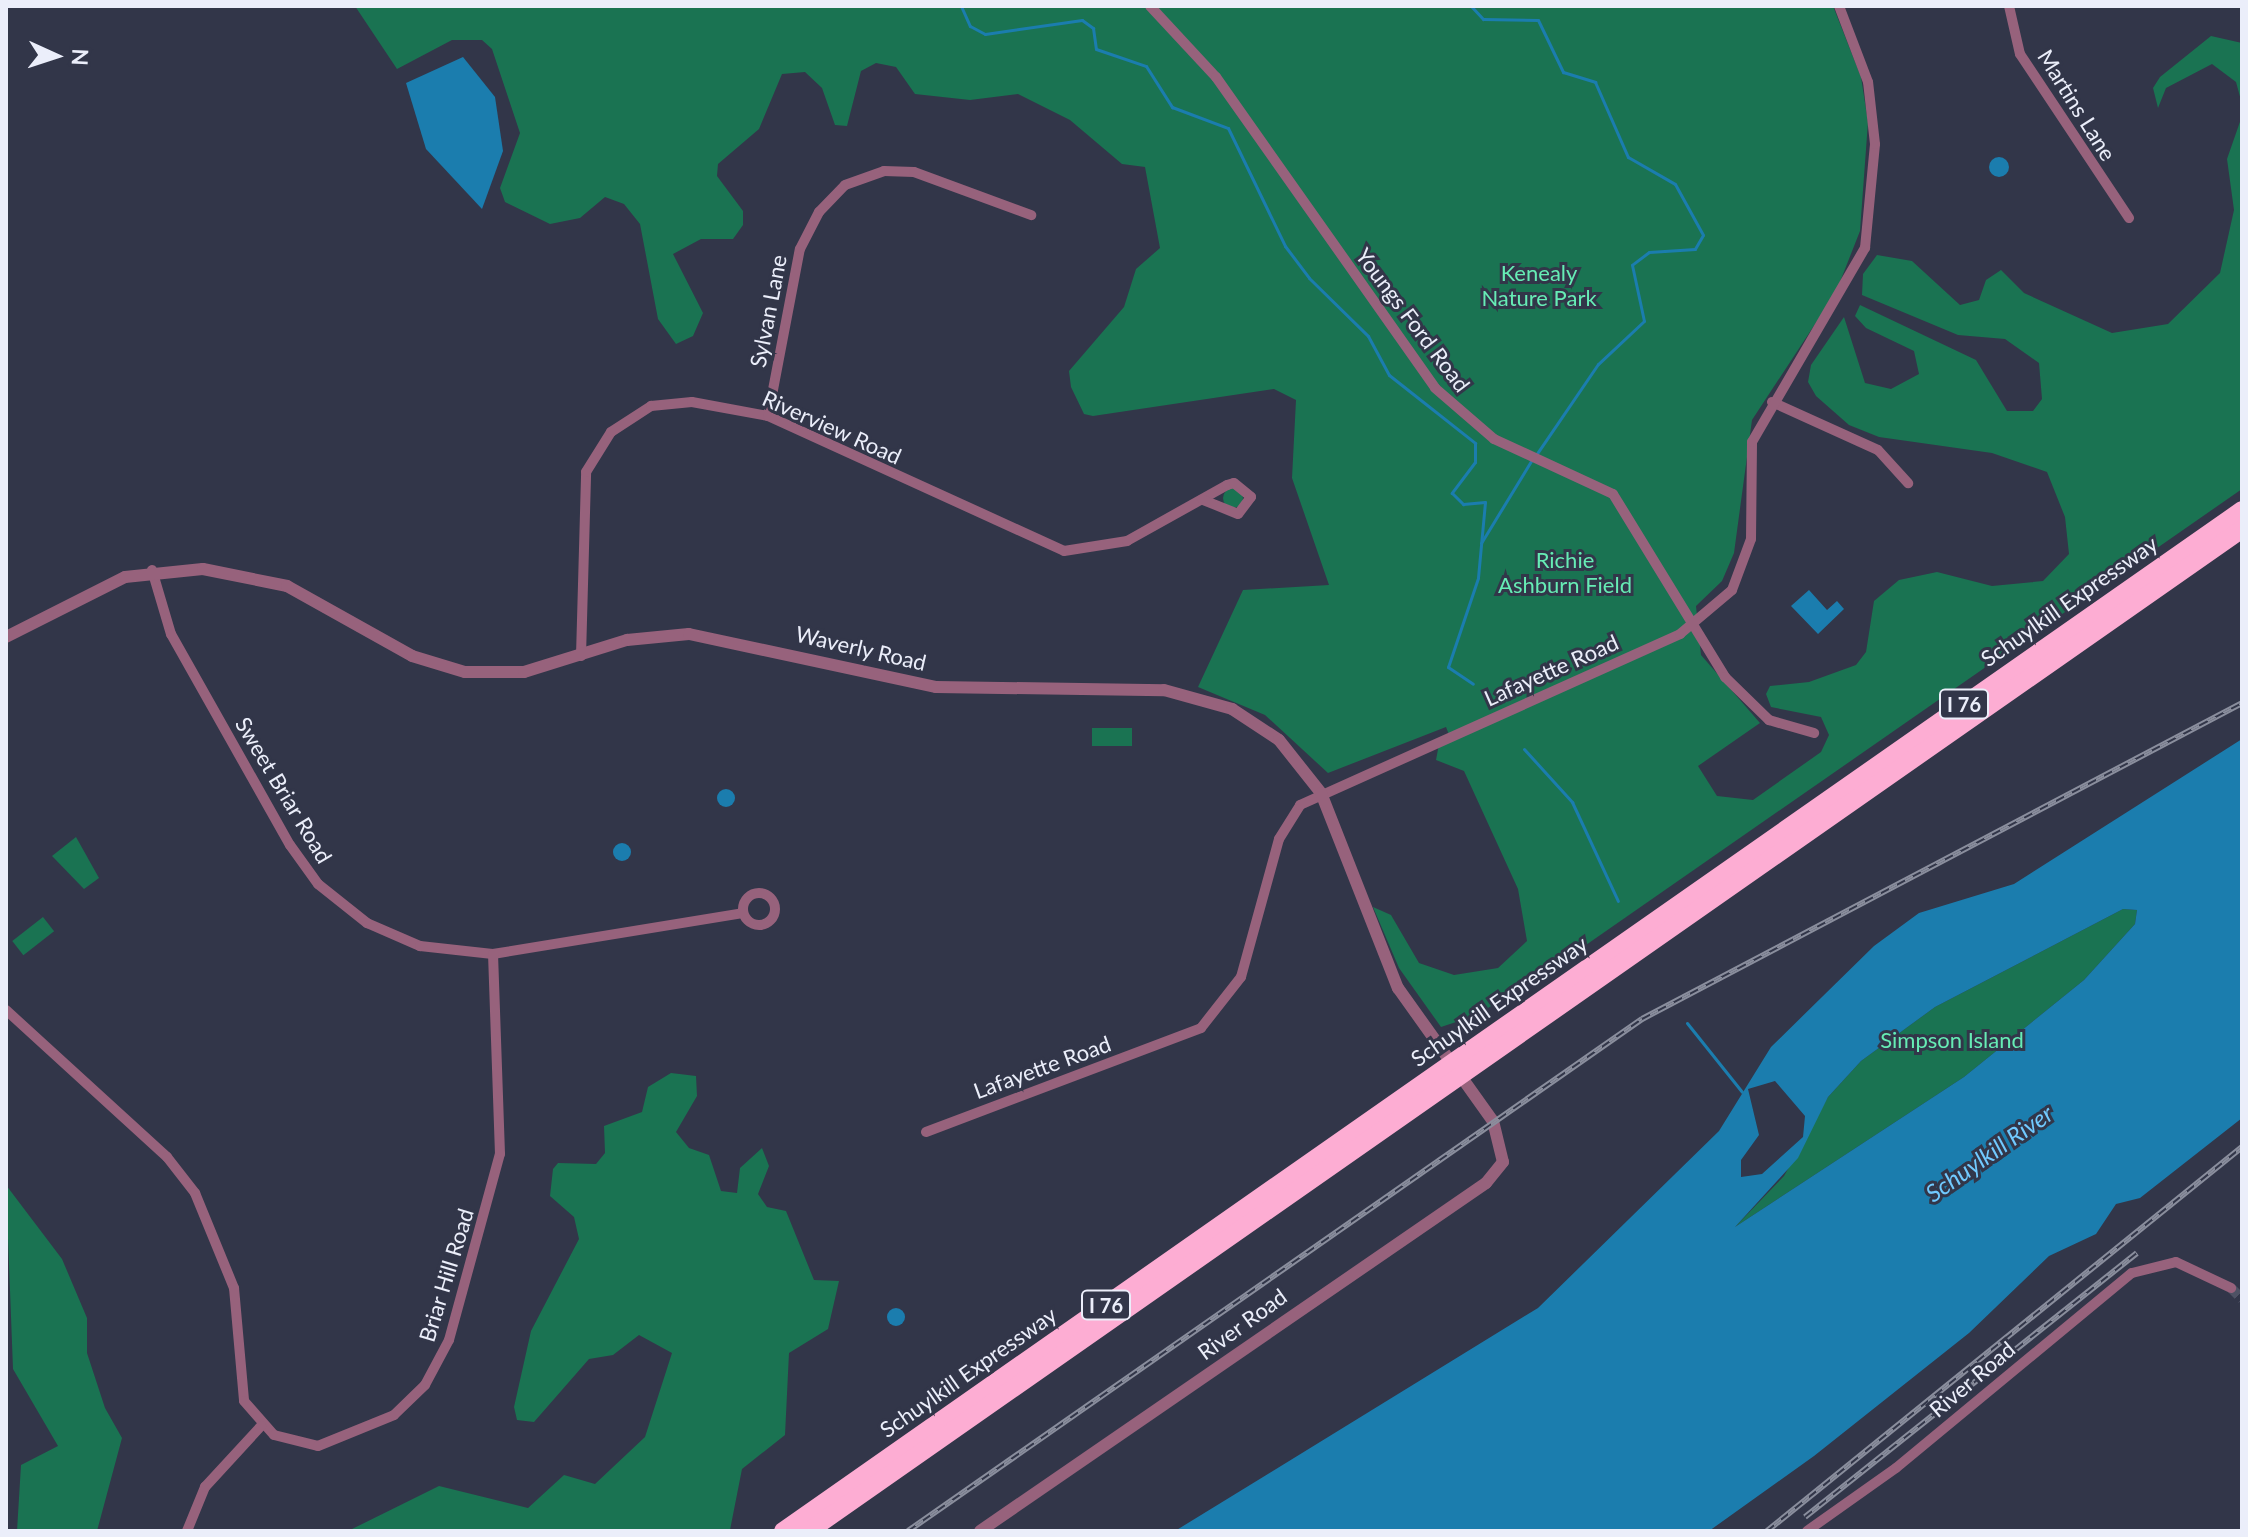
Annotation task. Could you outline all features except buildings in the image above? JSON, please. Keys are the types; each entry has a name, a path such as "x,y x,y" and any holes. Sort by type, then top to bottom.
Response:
{"highway":[{"name":"Schuylkill Expressway","path":"809,1531 2242,510"},
{"name":"Schuylkill Expressway","path":"1693,902 2242,529"},
{"name":"Schuylkill Expressway","path":"783,1531 1433,1086"}],"street":[{"name":"Youngs Ford Road","path":"1150,6 1216,77 1435,388 1485,433 1620,502 1692,627 1725,677 1762,714 1814,733"},
{"name":"Lafayette Road","path":"926,1132 1209,1022 1241,977 1284,826 1321,793 1692,627 1722,601 1745,567 1752,442 1772,402 1865,248 1875,144 1868,82 1839,6"},
{"name":"Martins Lane","path":"2009,6 2020,54 2129,218"},
{"name":"Sylvan Lane","path":"768,416 800,249 819,212 845,185 884,171 914,172 1031,215"},
{"path":"1772,402 1878,450 1908,483"},
{"name":"Riverview Road","path":"581,656 583,486 601,443 622,422 664,403 768,416 1052,549 1114,546 1203,500"},
{"name":"Waverly Road","path":"6,637 109,582 152,570 220,570 287,586 445,668 524,672 627,640 689,634 936,687 1107,685 1178,692 1213,701 1266,729 1321,793 1398,988 1502,1136"},
{"name":"Sweet Briar Road","path":"152,570 171,634 315,881 387,934 433,949 493,954 743,913"},
{"name":"Briar Hill Road","path":"261,1426 302,1445 339,1443 394,1415 439,1361 500,1154 493,954"},
{"path":"6,1010 167,1157 195,1193 227,1262 240,1390 261,1426 205,1487 187,1531"},
{"name":"River Road","path":"980,1531 1486,1183 1503,1162 1502,1136"},
{"name":"River Road","path":"1807,1531 1896,1468 2123,1280 2164,1262 2190,1264 2231,1288"}],"green space":[{"name":"Kenealy Nature Park","path":"355,6 1833,6 1861,77 1868,122 1860,231 1836,292 1752,420 1734,553 1722,581 1696,606 1701,655 1760,723 1698,766 1717,796 1753,800 1821,752 1829,735 1821,717 1771,707 1766,694 1770,686 1809,682 1856,665 1866,652 1874,601 1899,580 1937,572 1992,586 2043,581 2069,554 2065,517 2047,472 1992,453 1879,437 1849,425 1816,396 1808,382 1811,365 1844,317 1865,383 1891,389 1919,374 1914,351 1866,328 1855,316 1860,305 1976,360 2007,411 2033,411 2042,399 2039,363 2005,339 1958,335 1862,295 1863,274 1877,255 1912,261 1960,305 1979,300 1986,280 2001,270 2024,293 2112,333 2168,324 2220,273 2234,210 2227,159 2242,116 2242,489 1573,954 1477,1015 1441,1027 1399,968 1373,907 1391,915 1419,963 1454,975 1498,968 1527,941 1518,889 1464,771 1436,760 1439,744 1451,740 1446,727 1328,773 1265,715 1198,687 1243,590 1329,585 1292,478 1296,400 1274,389 1093,416 1084,414 1071,387 1069,371 1124,307 1136,269 1160,248 1145,167 1122,164 1070,120 1018,94 970,100 915,94 896,67 876,63 861,71 847,126 835,125 822,88 805,72 782,74 759,129 718,164 717,176 743,211 743,225 733,239 701,239 673,254 703,313 693,336 676,344 658,319 640,224 624,204 605,197 580,218 550,224 505,202 500,188 520,133 492,49 482,40 452,40 397,69"},
{"path":"2211,36 2242,43 2242,104 2236,82 2212,64 2166,88 2158,108 2153,88 2160,77"},
{"path":"1233,488 1240,491 1243,498 1240,505 1233,508 1226,505 1223,498 1226,491"},
{"path":"1092,728 1132,728 1132,746 1092,746"},
{"path":"76,837 99,878 84,889 52,856"},
{"name":"Simpson Island","path":"2123,909 2137,910 2135,924 2084,980 1964,1077 1735,1227 1784,1176 1828,1097 1861,1061 1935,1007"},
{"path":"43,917 54,931 23,955 12,941"},
{"path":"671,1073 696,1076 697,1096 676,1132 689,1148 709,1155 721,1191 737,1193 740,1168 762,1148 769,1166 758,1194 767,1207 786,1211 814,1280 839,1281 828,1329 789,1353 785,1435 742,1469 730,1530 348,1531 439,1486 528,1508 564,1475 595,1484 645,1437 672,1353 639,1335 613,1355 589,1359 534,1422 517,1420 514,1407 531,1331 579,1239 574,1217 550,1196 553,1169 558,1163 596,1164 605,1153 604,1126 642,1112 648,1087"},
{"path":"6,1185 62,1259 87,1318 87,1353 105,1408 122,1438 97,1531 17,1531 21,1465 58,1446 13,1369"}],"water":[{"path":"463,57 495,97 503,151 482,209 426,149 406,83"},
{"path":"1999,157 2006,160 2009,167 2006,174 1999,177 1992,174 1989,167 1992,160"},
{"path":"1809,590 1827,610 1837,601 1844,609 1818,634 1791,606"},
{"name":"Schuylkill River","path":"2242,739 2242,1118 2140,1198 2116,1204 2096,1234 2049,1256 1969,1333 1814,1456 1709,1531 1175,1531 1538,1308 1719,1131 1771,1047 1874,946 1919,913 2014,884","holes":["2123,909 2137,910 2135,924 2084,980 1964,1077 1735,1227 1798,1158 1828,1097 1861,1061 1935,1007","1775,1081 1805,1116 1803,1137 1762,1174 1741,1177 1741,1160 1759,1135 1748,1089"]},
{"path":"726,789 735,798 726,807 717,798"},
{"path":"622,843 631,852 622,861 613,852"},
{"path":"892,1308 900,1308 905,1317 903,1324 892,1326 887,1321 887,1313"}],"waterway":[{"path":"961,6 970,26 985,34 1082,20 1093,28 1096,49 1146,66 1172,107 1228,128 1285,246 1309,278 1368,336 1389,375 1475,443 1475,462 1452,493 1463,504 1485,502 1478,578 1448,667 1473,684"},
{"path":"1471,6 1483,19 1538,20 1563,72 1595,82 1628,157 1675,184 1703,235 1695,249 1649,252 1632,265 1644,321 1598,364 1536,455"},
{"path":"1481,543 1531,461"},
{"path":"1524,749 1572,802 1618,901"},
{"path":"1687,1023 1742,1092"},
{"path":"6,1476 6,1513"}],"tunnel":[{"path":"2231,1288 2242,1299"}],"railway":[{"path":"908,1531 1642,1019 2242,703"},
{"path":"1767,1531 2242,1147"},
{"path":"1805,1517 2137,1253"}],"park label":[{"name":"Richie Ashburn Field","path":"1565,572"}]}
